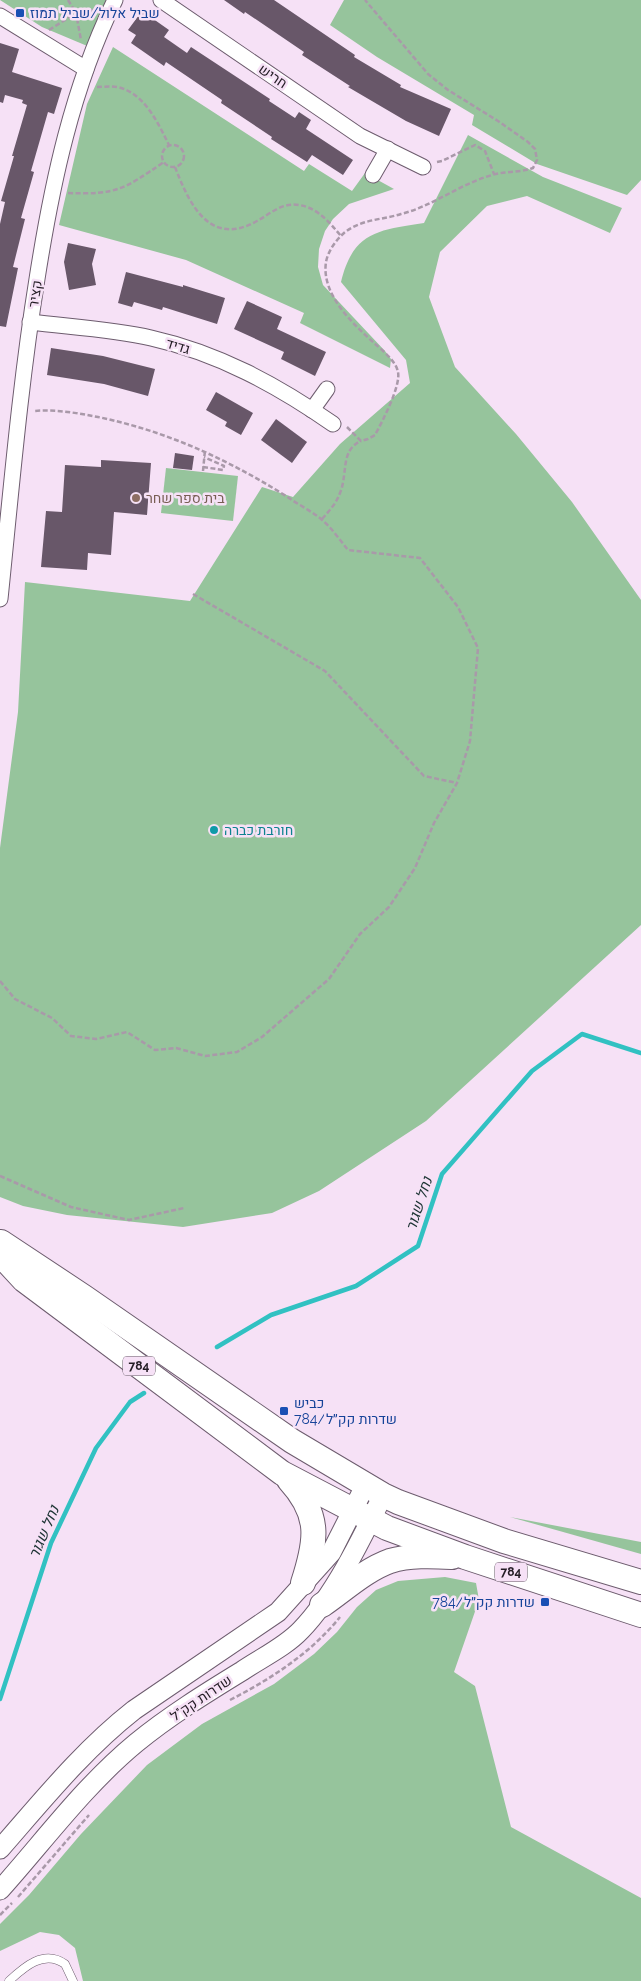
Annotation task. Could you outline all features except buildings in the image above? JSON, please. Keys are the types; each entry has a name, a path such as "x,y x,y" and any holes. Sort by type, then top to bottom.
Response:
{"main road":[{"name":"784","path":"0,1241 292,1441 374,1490 398,1502 504,1541 641,1582"},
{"name":"784","path":"0,1254 24,1280 282,1473 388,1528 465,1557 641,1615"},
{"path":"282,1473 306,1502 313,1526 313,1550 303,1583"},
{"path":"333,1609 370,1571 392,1561 429,1556 465,1557"}],"street":[{"name":"קציר","path":"0,599 30,322 52,192 65,136 80,86 116,0"},
{"name":"חריש","path":"161,0 360,136 423,167"},
{"path":"0,16 86,69"},
{"path":"373,175 388,149"},
{"name":"גדיד","path":"30,322 132,334 191,349 239,368 269,383 332,424"},
{"path":"312,410 327,389"},
{"name":"שדרות קק\"ל","path":"0,1890 84,1793 135,1744 189,1704 281,1646 333,1609 362,1515 374,1490"},
{"name":"שדרות קק\"ל","path":"0,1850 80,1757 114,1725 141,1704 278,1612 362,1515"}],"lane":[{"path":"9,1981 19,1978 33,1962 50,1958 64,1964 73,1981"}],"path":[{"path":"68,0 76,13 81,41"},
{"path":"322,519 333,508 340,493 345,477 349,448 375,435 398,382 398,372 395,365 352,321 332,295 325,277 326,260 332,246 342,236 364,223 412,211 475,180 494,174 524,171 532,168 537,160 535,149 528,142 448,90 428,74 365,0"},
{"path":"36,38 76,13"},
{"path":"80,86 117,87 126,90 138,98 156,120 169,145"},
{"path":"169,145 178,146 183,152 182,163 175,167 169,167 164,162 162,152 169,145"},
{"path":"423,167 442,161 475,145 484,151 494,174"},
{"path":"52,192 93,194 116,190 128,186 164,162"},
{"path":"175,167 186,195 194,209 202,218 213,224 225,228 241,228 284,205 298,204 324,216 342,236"},
{"path":"0,981 15,999 52,1018 71,1036 96,1039 127,1032 155,1050 176,1048 205,1056 236,1052 262,1037 330,979 360,934 390,907 415,868 434,823 457,783 470,740 478,648 458,607 420,558 348,550 322,519 278,491 205,450 170,437 127,423 77,413 44,410 20,411"},
{"path":"332,424 340,420 361,441"},
{"path":"204,456 224,466 223,470 203,469 204,456 205,450"},
{"path":"193,594 325,671 424,776 457,783"},
{"path":"0,1176 71,1207 129,1220 184,1208"},
{"path":"225,1702 269,1678 314,1645 333,1609"},
{"path":"0,1915 28,1887 95,1808"}],"green space":[{"path":"0,0 114,0 92,48 42,27"},
{"path":"344,0 641,0 641,180 627,195 537,164 472,125 474,115 377,57 330,25"},
{"path":"113,47 304,171 309,164 352,191 365,173 394,189 349,204 333,219 325,231 319,249 318,267 323,285 385,351 391,359 390,368 300,323 304,313 186,260 59,225 87,104"},
{"path":"468,135 543,177 622,208 610,233 527,196 487,206 440,252 429,297 455,367 516,434 572,502 641,600 641,925 426,1121 319,1191 272,1213 183,1227 67,1215 23,1206 0,1197 0,848 18,712 25,582 190,601 262,487 293,497 340,444 410,383 406,360 341,282 346,265 360,243 370,236 393,228 424,223"},
{"path":"166,468 238,476 233,521 161,513"},
{"path":"510,1517 641,1542 641,1554"},
{"path":"445,1577 476,1583 479,1600 454,1672 475,1686 511,1827 641,1898 641,1981 83,1981 75,1948 59,1935 40,1932 0,1951 0,1924 29,1895 81,1834 147,1765 202,1724 274,1684 314,1654 337,1632 357,1607 376,1590 398,1581"}],"waterway":[{"name":"נחל שגור","path":"217,1347 271,1315 356,1286 418,1246 442,1174 532,1071 582,1034 641,1053"},
{"name":"נחל שגור","path":"0,1699 51,1543 96,1448 130,1402 144,1393"}],"place":[{"name":"שביל אלול/שביל תמוז","path":"20,13"},
{"name":"בית ספר שחר","path":"136,498"},
{"name":"חורבת כברה","path":"214,830"},
{"name":"כביש 784/שדרות קק״ל","path":"284,1411"},
{"name":"784/שדרות קק״ל","path":"545,1602"}]}
